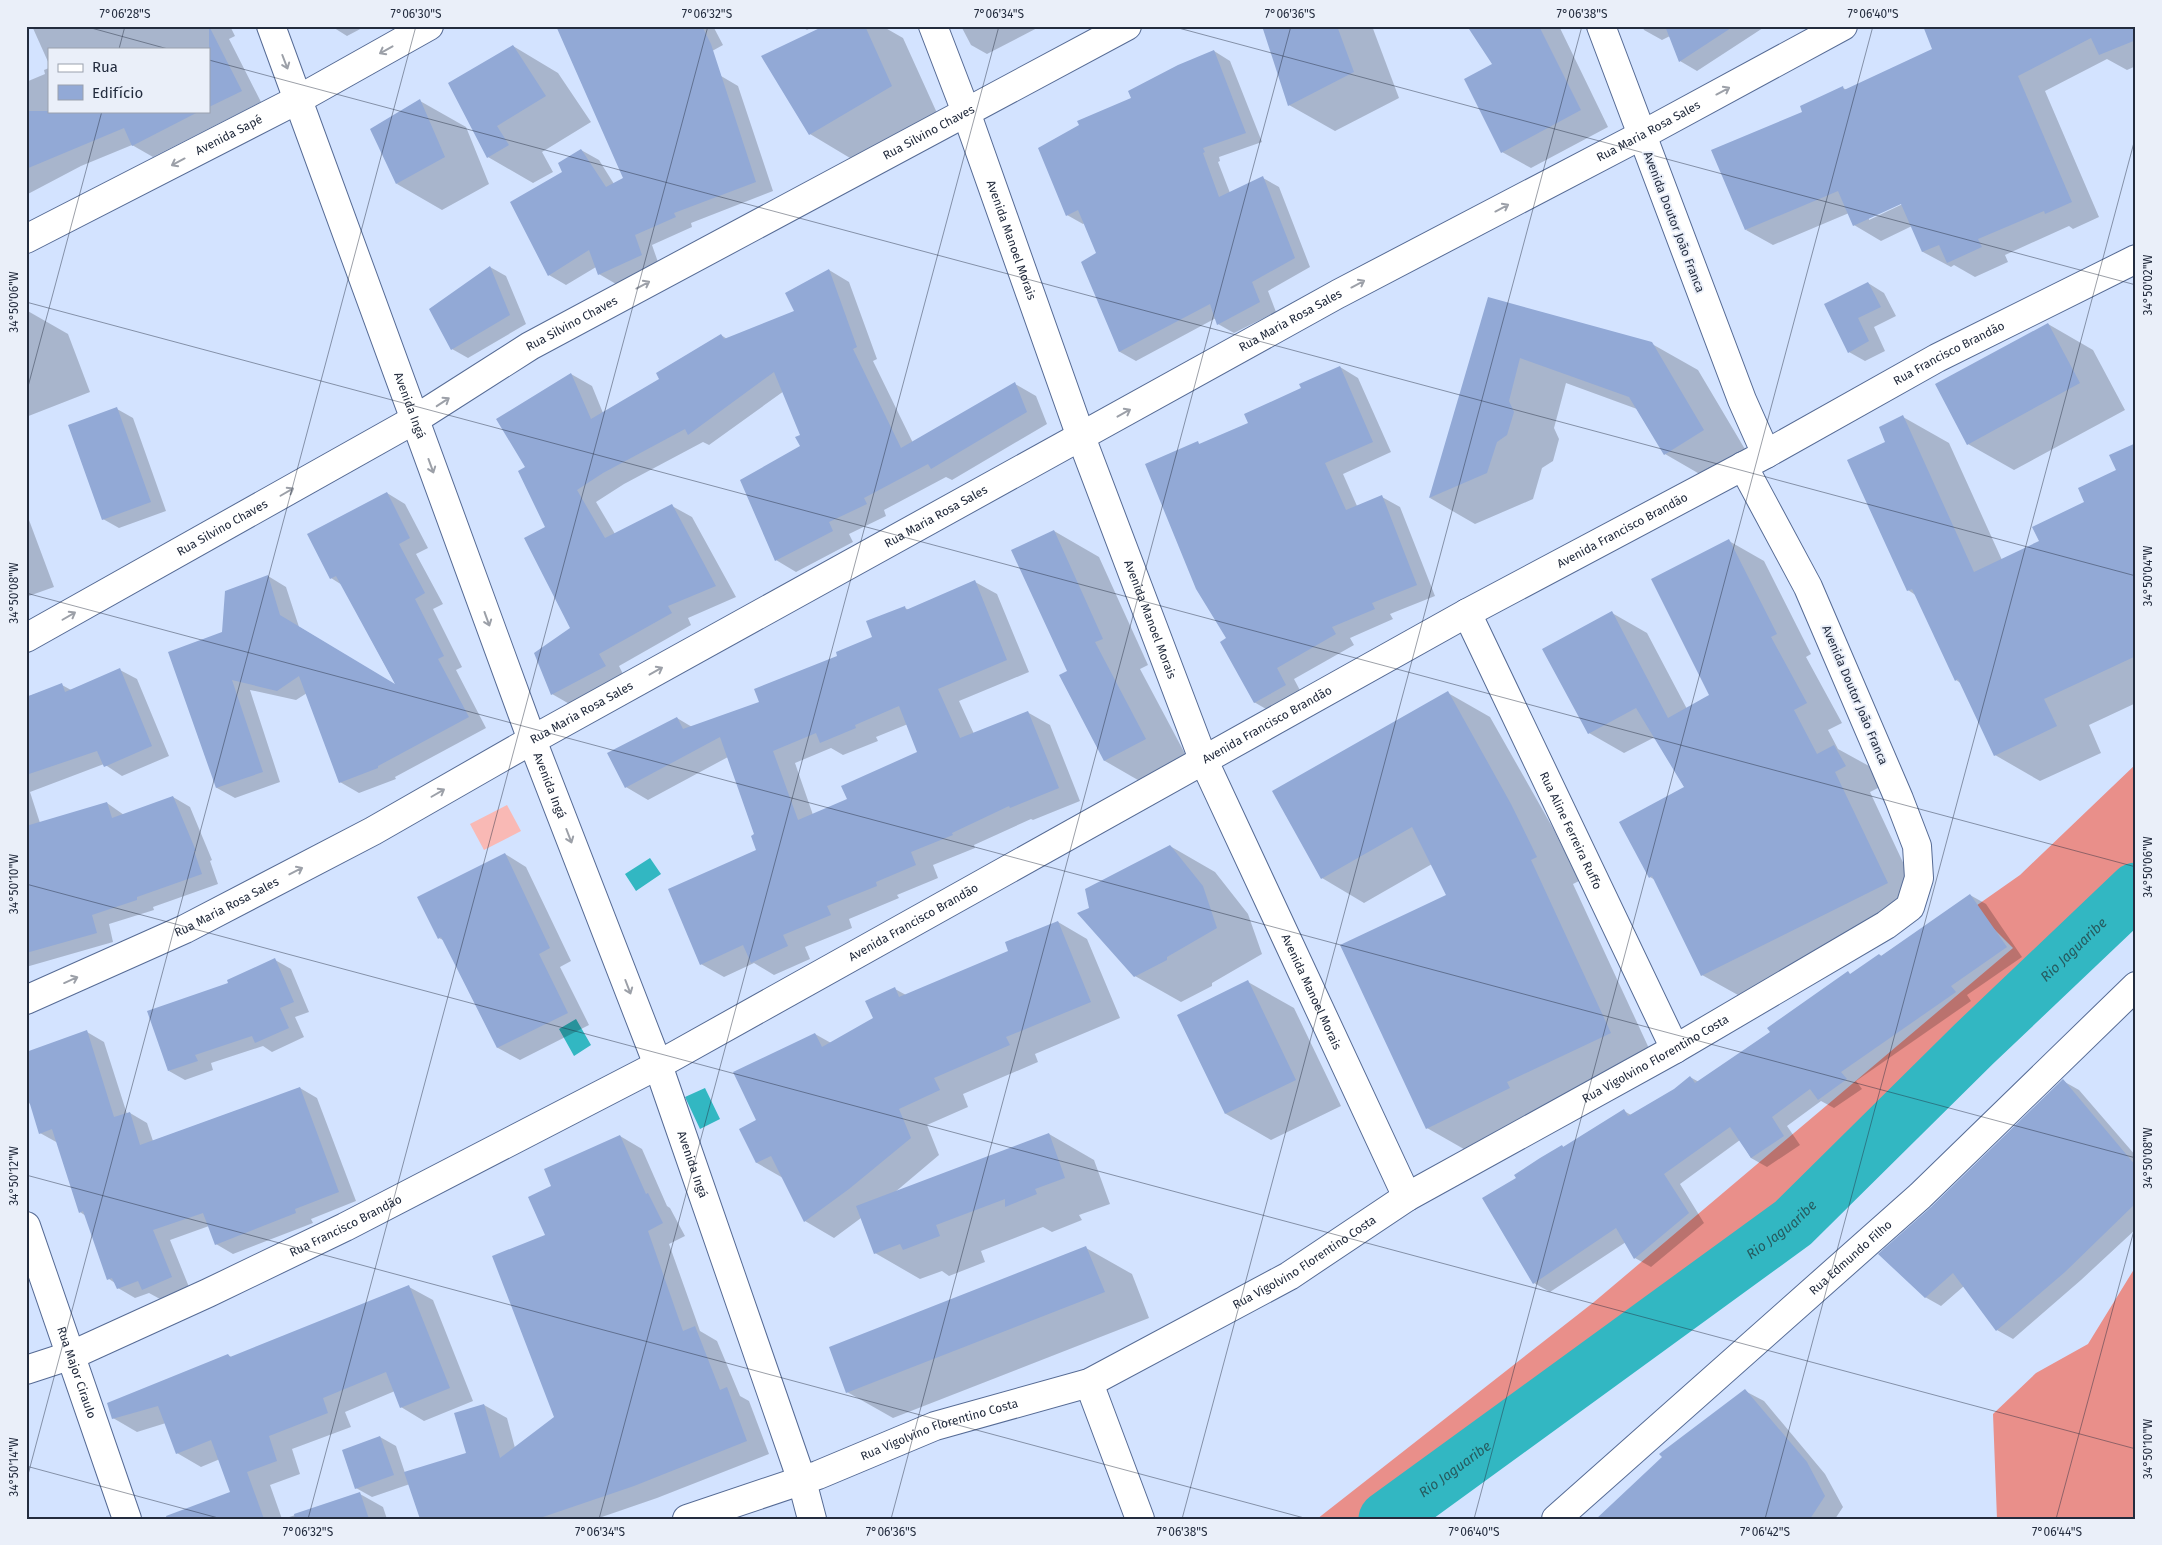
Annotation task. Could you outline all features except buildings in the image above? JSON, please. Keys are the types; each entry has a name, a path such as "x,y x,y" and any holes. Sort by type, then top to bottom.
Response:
{"street":[{"name":"Avenida Ingá","path":"271,26 532,740 658,1065 802,1481 812,1519"},
{"name":"Avenida Sapé","path":"26,239 299,99 428,26"},
{"name":"Avenida Manoel Morais","path":"933,26 966,112 1082,437 1204,759 1407,1197"},
{"name":"Rua Silvino Chaves","path":"26,638 414,420 530,346 1127,26"},
{"name":"Avenida Doutor João Franca","path":"1601,26 1749,417 1754,460 1899,799 1917,846 1920,878 1910,907 1886,925"},
{"name":"Rua Maria Rosa Sales","path":"26,1000 185,929 373,831 532,740 1338,294 1642,135 1843,26"},
{"name":"Rua Francisco Brandão","path":"1754,460 1937,358 2136,260"},
{"name":"Avenida Francisco Brandão","path":"658,1065 1467,613 1754,460"},
{"name":"Rua Aline Ferreira Ruffo","path":"1467,613 1675,1049"},
{"name":"Rua Vigolvino Florentino Costa","path":"686,1519 802,1481 935,1426 1088,1384 1168,1343 1289,1276 1407,1197 1675,1049 1886,925"},
{"name":"Rua Edmundo Filho","path":"1556,1519 1920,1196 2136,986"},
{"name":"Rua Francisco Brandão","path":"26,1370 72,1355 208,1293 345,1227 658,1065"},
{"name":"Rua Major Ciraulo","path":"26,1226 127,1519"},
{"path":"1088,1384 1140,1519"}],"shaded area":[{"path":"2136,764 2136,906 1749,1276 1427,1519 1317,1519 1594,1302 2013,948 1973,908 2020,875"},
{"path":"507,805 521,831 484,850 470,824"},
{"path":"650,858 661,874 636,891 625,874"},
{"path":"576,1019 591,1045 574,1056 559,1029"},
{"path":"705,1088 720,1119 700,1129 685,1097"},
{"path":"2136,1266 2136,1519 1997,1519 1993,1414 2036,1373 2088,1344"}],"waterway":[{"name":"Rio Jaguaribe","path":"1386,1519 1793,1223 1974,1044 2136,890"}]}
